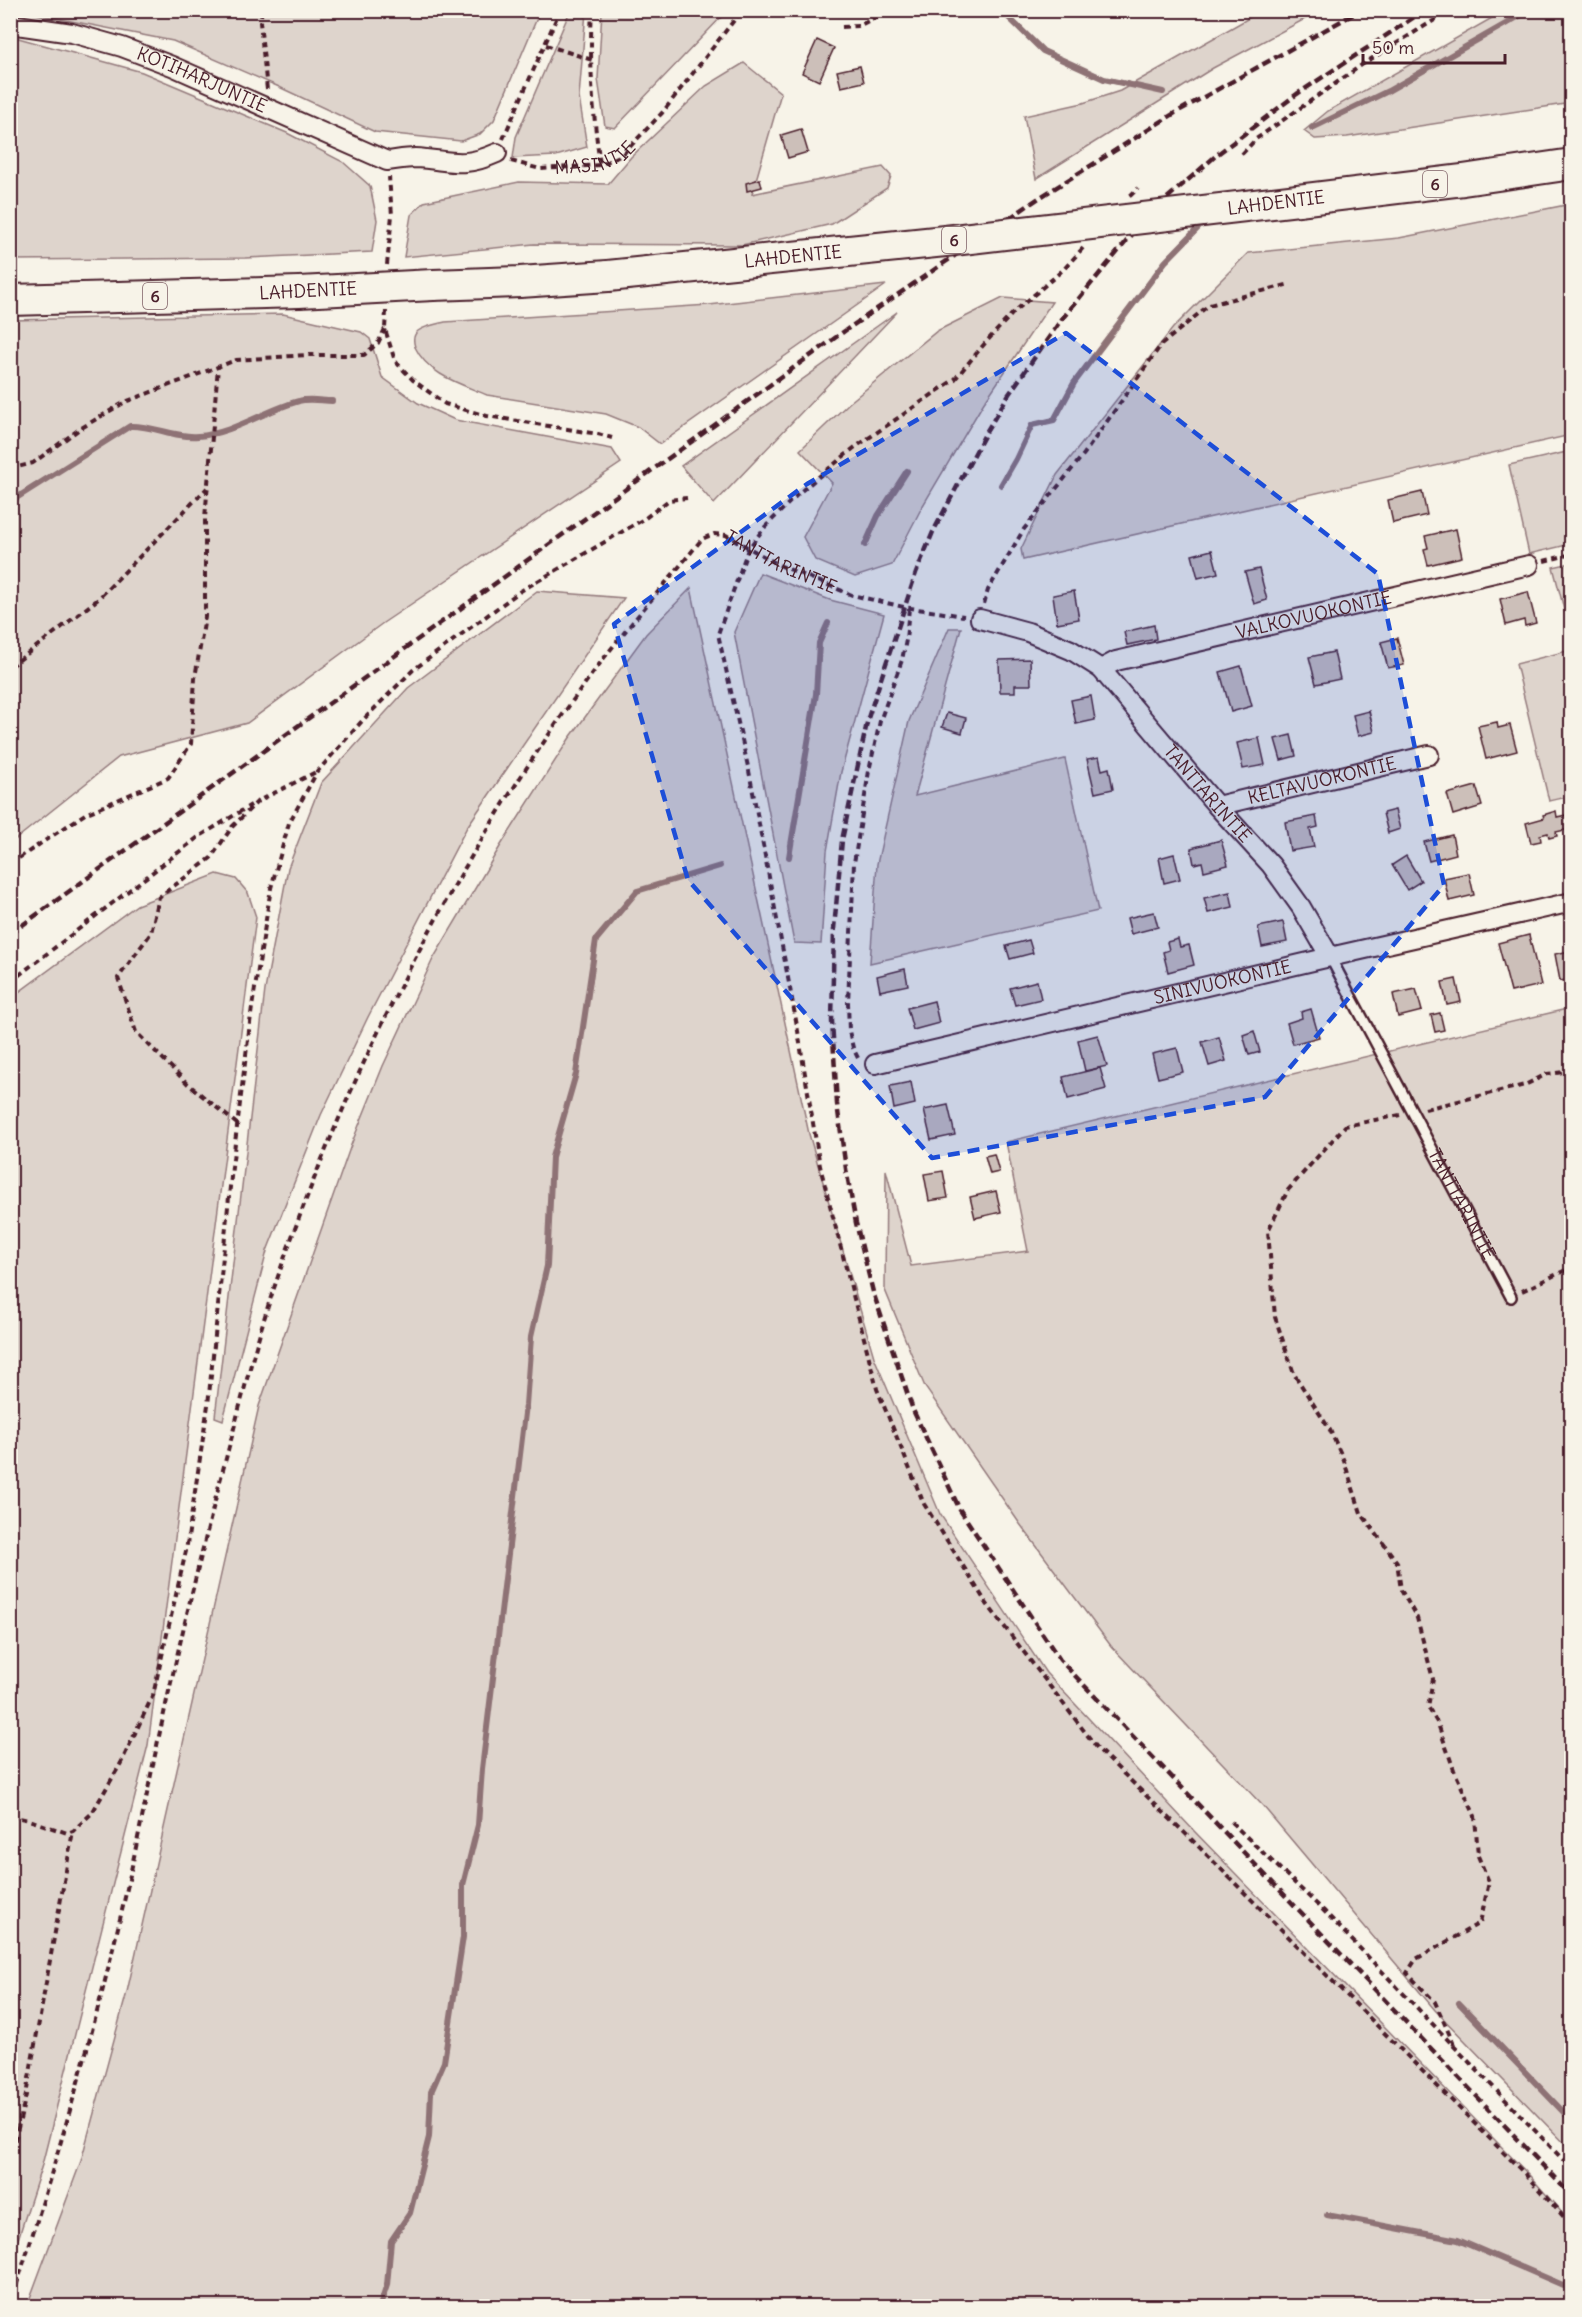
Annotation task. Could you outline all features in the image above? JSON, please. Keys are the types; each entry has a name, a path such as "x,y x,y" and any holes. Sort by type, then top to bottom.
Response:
{"highway":[{"name":"LAHDENTIE","path":"10,300 299,292 608,276 945,242 1298,201 1572,164"}],"street":[{"name":"KOTIHARJUNTIE","path":"10,24 72,33 122,47 172,66 387,161"},
{"path":"387,161 413,158 461,164 497,153"},
{"name":"VALKOVUOKONTIE","path":"1101,669 1116,661 1529,565"},
{"name":"TANTTARINTIE","path":"980,619 1028,633 1071,650 1101,669 1270,865 1301,907 1330,957"},
{"name":"KELTAVUOKONTIE","path":"1217,806 1429,755"},
{"name":"SINIVUOKONTIE","path":"875,1064 1572,902"}],"lane":[{"name":"TANTTARINTIE","path":"1330,957 1411,1113 1511,1297"}],"path":[{"path":"262,10 260,22 269,109"},
{"path":"497,153 560,10"},
{"path":"592,10 594,120 600,165"},
{"name":"MASINTIE","path":"497,153 514,163 540,169 600,165 622,156 662,113 742,10"},
{"path":"842,27 858,26 891,10"},
{"path":"1242,154 1256,139 1366,62 1451,10"},
{"path":"546,45 592,60"},
{"path":"387,161 392,215 388,259"},
{"path":"1123,204 1138,188"},
{"path":"1086,245 1064,269 1013,313 955,379 845,455 800,492 765,527 748,549 718,634 749,771 798,1031 820,1166 877,1389 924,1504 987,1604 1098,1749 1192,1840 1525,2174 1572,2226"},
{"path":"980,619 988,590 1024,529 1084,454 1161,345 1209,305 1290,284"},
{"path":"10,469 33,463 78,430 125,402 236,360 306,355 364,355 378,343 385,328 394,361 412,380 445,404 487,416 612,438"},
{"path":"10,864 85,814 168,778 191,744 195,678 205,617 205,518 218,367"},
{"path":"10,667 97,600 207,487"},
{"path":"10,1816 67,1833 73,1831 92,1813 120,1763 153,1695 186,1551 208,1405 237,1124 271,888 290,823 317,772 412,670 519,592 625,531 669,500 687,498"},
{"name":"TANTTARINTIE","path":"10,2305 47,2191 87,2053 123,1905 213,1505 271,1298 313,1183 351,1090 401,987 472,856 522,774 599,664 702,539 714,534 726,535 748,549 810,579 852,595 909,608 980,619"},
{"path":"1529,565 1572,554"},
{"path":"875,1064 860,1061 853,1048 849,1031 848,1003 854,863 880,721 902,660 909,608"},
{"path":"10,982 197,838 258,801 317,772"},
{"path":"237,1124 188,1084 136,1032 118,978 151,933 159,897 211,858 232,826 258,801"},
{"path":"1455,2047 1435,2002 1407,1973 1416,1959 1480,1923 1489,1882 1478,1856 1475,1816 1454,1770 1438,1724 1428,1707 1433,1679 1417,1618 1401,1590 1397,1562 1361,1513 1344,1461 1330,1430 1294,1374 1275,1317 1268,1231 1288,1190 1345,1126 1411,1113 1525,1085 1547,1074 1572,1071"},
{"path":"1511,1297 1572,1267"},
{"path":"1232,1822 1324,1911 1572,2169"},
{"path":"10,2161 26,2095 73,1831"}],"highlighted area":[{"path":"1066,333 1378,574 1444,885 1265,1097 932,1158 688,880 614,624 807,484"}],"shaded area":[{"path":"602,10 727,11 615,128 605,126 598,79"},
{"path":"1263,10 1320,11 1213,68 1036,179 1024,116 1083,103 1120,91"},
{"path":"1506,10 1571,11 1571,103 1347,137 1315,139 1304,131 1328,111"},
{"path":"20,11 540,11 494,120 480,134 461,141 375,132 173,41"},
{"path":"570,11 586,11 579,97 587,147 556,156 513,158 516,137"},
{"path":"11,36 142,72 287,133 343,162 370,186 377,220 372,252 245,258 11,260"},
{"path":"744,63 781,93 752,194 883,167 891,176 887,188 832,224 742,245 534,244 404,257 411,215 424,202 519,182 608,184 631,157 706,86"},
{"path":"1571,204 1571,435 1023,560 1021,549 1057,475 1173,328 1248,253 1399,238"},
{"path":"886,285 660,444 638,427 606,414 487,395 467,387 428,365 414,343 414,336 418,331 445,322 709,305"},
{"path":"1003,298 1052,302 983,404 922,507 892,565 855,577 815,560 803,537 832,483 800,450 849,403 937,331"},
{"path":"897,312 714,504 681,466"},
{"path":"283,314 361,332 370,339 382,377 418,403 455,420 612,449 621,463 383,623 247,723 119,757 11,843 11,320"},
{"path":"1571,451 1571,544 1529,554 1509,465"},
{"path":"1572,563 1571,636 1553,567"},
{"path":"760,573 830,600 884,614 841,772 827,851 821,944 794,943 734,632"},
{"path":"691,588 809,1134 874,1357 940,1514 1046,1673 1195,1832 1530,2176 1571,2223 1571,2306 27,2306 81,2161 127,1992 259,1406 351,1145 383,1066 433,959 501,845 569,739 646,634"},
{"path":"537,591 624,598 467,827 368,1017 321,1115 267,1251 223,1420 215,1417 265,990 288,868 321,783 408,688"},
{"path":"949,628 961,628 915,796 1065,759 1098,911 870,963 877,864 909,721"},
{"path":"1571,650 1571,796 1549,801 1516,664"},
{"path":"217,874 236,879 248,893 256,917 148,1745 42,2165 11,2261 11,998 137,905"},
{"path":"1571,1008 1571,2150 1435,2010 1263,1806 1111,1646 1020,1524 925,1387 885,1290 886,1170 911,1266 1028,1251 1006,1142"}],"building":[{"path":"817,40 834,48 819,81 802,73"},
{"path":"860,66 864,82 841,87 837,71"},
{"path":"801,129 808,152 788,158 781,135"},
{"path":"760,179 762,187 747,191 746,183"},
{"path":"1422,492 1427,515 1393,523 1388,500"},
{"path":"1456,529 1462,557 1428,565 1424,549 1428,548 1425,536"},
{"path":"1212,550 1218,573 1198,578 1192,555"},
{"path":"1259,569 1267,600 1254,604 1245,572"},
{"path":"1074,591 1079,619 1057,623 1053,595"},
{"path":"1528,592 1536,623 1525,626 1524,620 1506,625 1500,599"},
{"path":"1154,625 1156,639 1127,645 1124,632"},
{"path":"1397,638 1404,665 1388,668 1381,642"},
{"path":"1334,652 1340,679 1316,684 1309,657"},
{"path":"1030,659 1031,685 1015,685 1015,692 1000,692 999,660"},
{"path":"1241,666 1252,706 1231,712 1220,672"},
{"path":"1091,696 1095,720 1076,724 1071,700"},
{"path":"1369,711 1374,732 1358,736 1353,715"},
{"path":"947,713 966,718 962,733 942,727"},
{"path":"1497,722 1498,728 1510,725 1517,751 1486,759 1478,726"},
{"path":"1291,735 1296,756 1281,760 1275,739"},
{"path":"1259,738 1265,765 1243,769 1237,743"},
{"path":"1099,757 1102,770 1109,768 1113,789 1095,793 1087,759"},
{"path":"1476,786 1482,806 1453,815 1447,794"},
{"path":"1395,810 1400,829 1388,833 1383,813"},
{"path":"1556,811 1557,817 1566,815 1569,829 1556,832 1557,836 1549,838 1548,833 1540,835 1541,841 1531,843 1526,823 1544,818 1543,815"},
{"path":"1316,816 1318,827 1310,829 1314,847 1290,851 1285,822"},
{"path":"1452,835 1456,854 1429,861 1424,842"},
{"path":"1221,840 1228,865 1204,871 1202,862 1194,864 1191,848"},
{"path":"1174,854 1180,879 1164,883 1159,858"},
{"path":"1406,856 1421,881 1407,890 1392,865"},
{"path":"1469,873 1474,895 1449,901 1444,878"},
{"path":"1230,892 1233,907 1208,913 1204,898"},
{"path":"1154,912 1158,927 1131,934 1127,918"},
{"path":"1283,922 1287,942 1262,947 1258,927"},
{"path":"1529,935 1541,985 1511,992 1498,943"},
{"path":"1178,939 1180,947 1189,945 1194,965 1168,972 1163,952 1169,950 1167,942"},
{"path":"1029,940 1033,953 1010,959 1006,946"},
{"path":"1570,951 1572,979 1560,981 1555,954"},
{"path":"905,969 908,985 880,991 877,976"},
{"path":"1456,979 1461,1002 1447,1005 1442,982"},
{"path":"1037,981 1041,999 1015,1005 1010,988"},
{"path":"1416,989 1422,1011 1398,1017 1393,994"},
{"path":"934,1001 939,1023 913,1030 907,1008"},
{"path":"1311,1009 1319,1037 1293,1044 1287,1023 1302,1018 1301,1012"},
{"path":"1440,1013 1444,1030 1435,1032 1431,1015"},
{"path":"1254,1031 1260,1052 1249,1055 1243,1035"},
{"path":"1098,1035 1107,1066 1085,1071 1078,1040"},
{"path":"1219,1037 1226,1061 1209,1066 1202,1042"},
{"path":"1177,1048 1183,1072 1158,1078 1152,1054"},
{"path":"1100,1068 1106,1089 1068,1099 1063,1077"},
{"path":"911,1082 915,1104 894,1109 890,1086"},
{"path":"948,1105 955,1135 931,1140 924,1110"},
{"path":"994,1154 999,1172 990,1174 985,1156"},
{"path":"943,1171 948,1198 929,1201 924,1174"},
{"path":"996,1191 1001,1212 975,1218 970,1197"}],"waterway":[{"path":"1001,10 1043,51 1104,79 1163,92"},
{"path":"1312,128 1388,91 1530,10"},
{"path":"1001,485 1032,425 1054,420 1074,383 1165,262 1201,225"},
{"path":"10,502 130,426 198,436 223,431 299,401 332,401"},
{"path":"865,545 878,516 907,471"},
{"path":"789,857 816,694 819,643 828,623"},
{"path":"380,2306 387,2285 391,2241 410,2213 429,2137 431,2092 444,2062 463,1937 463,1885 478,1825 482,1769 526,1405 531,1337 547,1266 552,1157 576,1074 596,940 637,891 720,866"},
{"path":"1459,2003 1572,2121"},
{"path":"1327,2215 1458,2240 1572,2289"}],"railway":[{"path":"10,934 846,330 1039,198 1175,113 1361,10"},
{"path":"1425,10 1297,94 1219,153 1150,213 1061,320 1009,394 985,434 933,532 916,573 868,718 842,840 834,929 832,1021 837,1104 856,1223 873,1292 913,1410 960,1510 1060,1660 1572,2196"}]}
